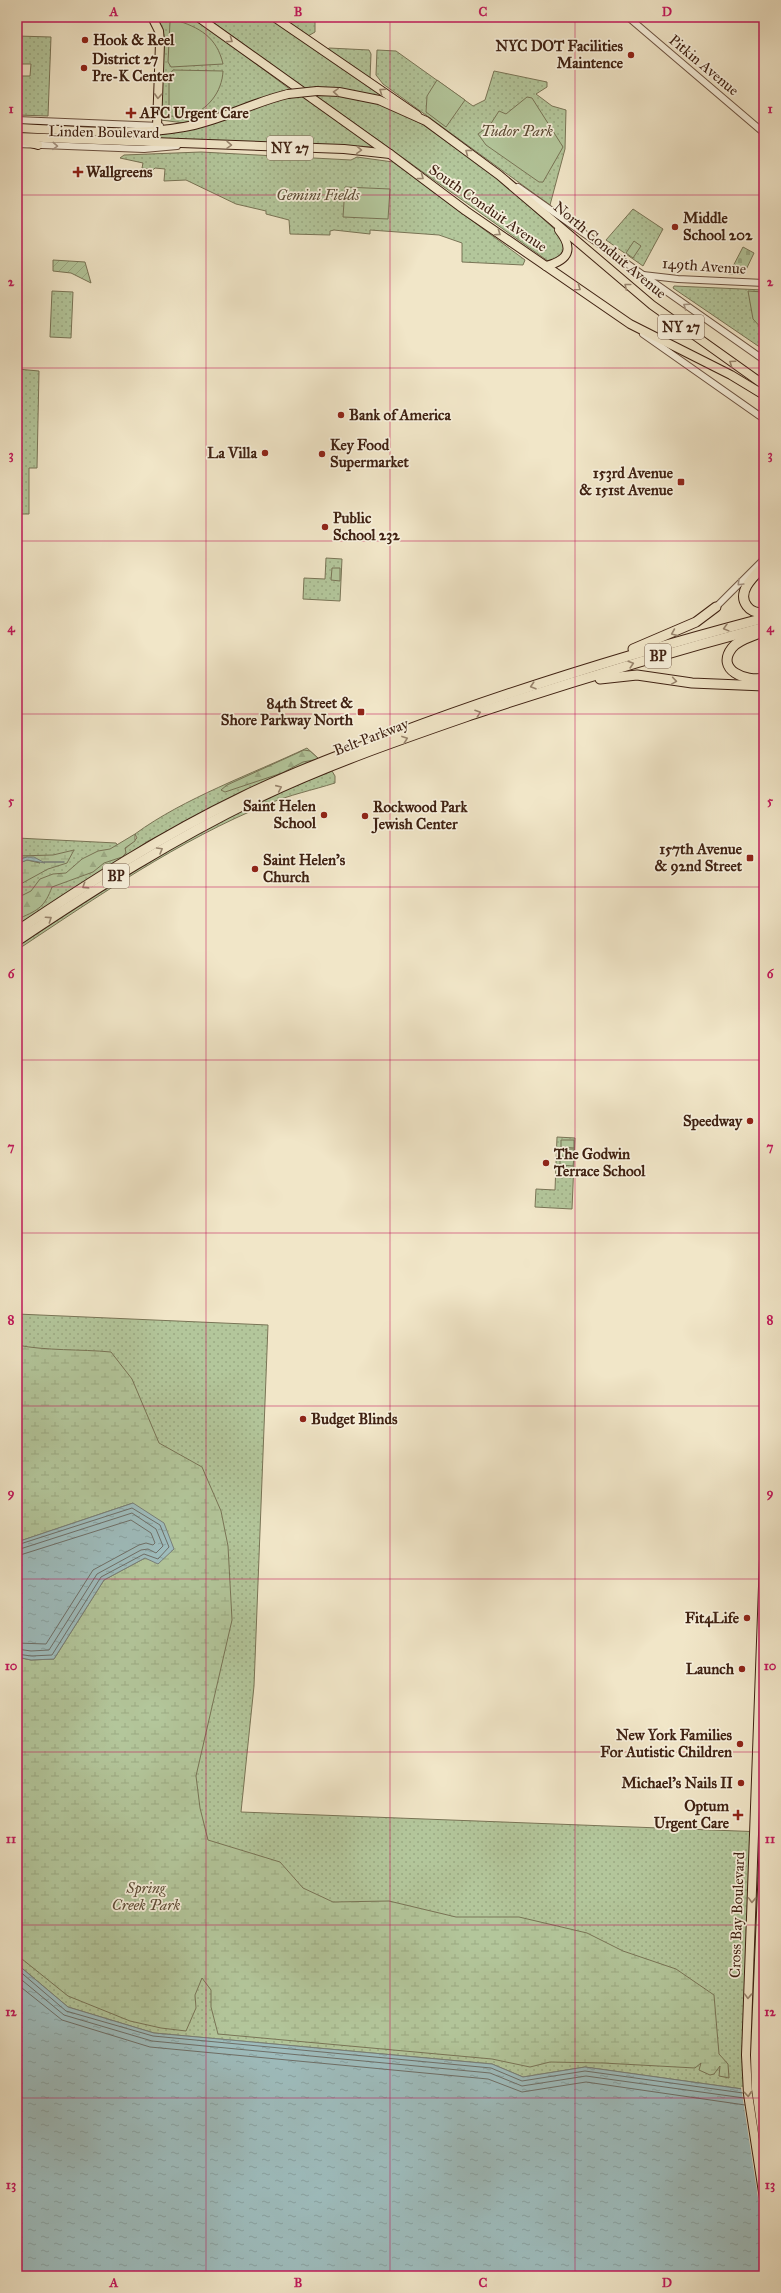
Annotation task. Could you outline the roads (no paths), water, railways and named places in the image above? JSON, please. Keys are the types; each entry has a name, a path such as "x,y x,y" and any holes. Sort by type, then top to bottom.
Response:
{"highway":[{"path":"764,566 749,583 744,595 745,603 750,609 757,613 764,613"},
{"path":"570,674 682,629 701,620 716,607"},
{"name":"Belt Parkway","path":"17,931 112,868 177,830 242,797 325,765 440,717 570,674 764,618"},
{"name":"Belt Parkway","path":"352,754 553,688 764,627"},
{"path":"764,632 735,645 729,659 732,670 740,678 750,680 764,678"},
{"path":"553,688 632,675 686,683 764,686"},
{"name":"Belt Parkway","path":"17,941 95,889 172,843 325,765"}],"main road":[{"path":"152,17 159,31 160,43 157,129"},
{"name":"South Conduit Avenue","path":"198,17 390,154 466,211 630,324"},
{"name":"North Conduit Avenue","path":"274,17 426,121 499,175 652,305 764,385"},
{"name":"Linden Boulevard","path":"17,128 157,129 185,127 267,99 288,94 317,91 339,92 379,100 426,121"},
{"path":"17,138 38,145"},
{"name":"Linden Boulevard","path":"17,138 344,149 390,154"},
{"path":"546,266 563,260 568,247 565,238 548,216"},
{"name":"NY 27","path":"630,324 731,375 764,395"},
{"name":"Cross Bay Boulevard","path":"764,1559 746,2055 748,2094 764,2198"},
{"name":"Cross Bay Boulevard","path":"764,1842 755,2055 756,2089 764,2144"}],"street":[{"name":"Pitkin Avenue","path":"628,17 764,133"},
{"name":"Linden Boulevard","path":"17,120 157,129"},
{"name":"Linden Boulevard","path":"17,144 144,149 190,144"},
{"name":"North Conduit Avenue","path":"499,175 532,196 764,360"},
{"name":"149th Avenue","path":"642,275 764,283"},
{"name":"South Conduit Avenue","path":"630,324 764,419"},
{"path":"716,607 764,559"}],"water":[{"path":"27,857 34,857 45,863 27,860 17,864 17,860"},
{"path":"133,1503 164,1523 174,1549 158,1564 145,1558 104,1580 54,1659 31,1660 17,1657 17,1542"},
{"path":"17,1964 68,2007 154,2033 492,2064 523,2077 585,2067 764,2092 764,2276 17,2276"}],"waterway":[{"path":"44,862 64,862"}],"place":[{"name":"Hook & Reel","path":"85,40"},
{"name":"NYC DOT Facilities Maintence","path":"631,55"},
{"name":"District 27 Pre-K Center","path":"84,68"},
{"name":"AFC Urgent Care","path":"131,113"},
{"name":"Wallgreens","path":"78,172"},
{"name":"Middle School 202","path":"675,227"},
{"name":"Bank of America","path":"341,415"},
{"name":"La Villa","path":"265,453"},
{"name":"Key Food Supermarket","path":"322,454"},
{"name":"153rd Avenue & 151st Avenue","path":"681,482"},
{"name":"Public School 232","path":"325,527"},
{"name":"84th Street & Shore Parkway North","path":"361,712"},
{"name":"Saint Helen School","path":"324,815"},
{"name":"Rockwood Park Jewish Center","path":"365,816"},
{"name":"157th Avenue & 92nd Street","path":"750,858"},
{"name":"Saint Helen's Church","path":"255,869"},
{"name":"Speedway","path":"750,1121"},
{"name":"The Godwin Terrace School","path":"546,1163"},
{"name":"Budget Blinds","path":"303,1419"},
{"name":"Fit4Life","path":"747,1618"},
{"name":"Launch","path":"742,1669"},
{"name":"New York Families For Autistic Children","path":"740,1744"},
{"name":"Michael's Nails II","path":"741,1783"},
{"name":"Optum Urgent Care","path":"738,1815"}],"park label":[{"name":"Tudor Park","path":"517,131"},
{"name":"Gemini Fields","path":"318,195"},
{"name":"Spring Creek Park","path":"146,1896"}]}
